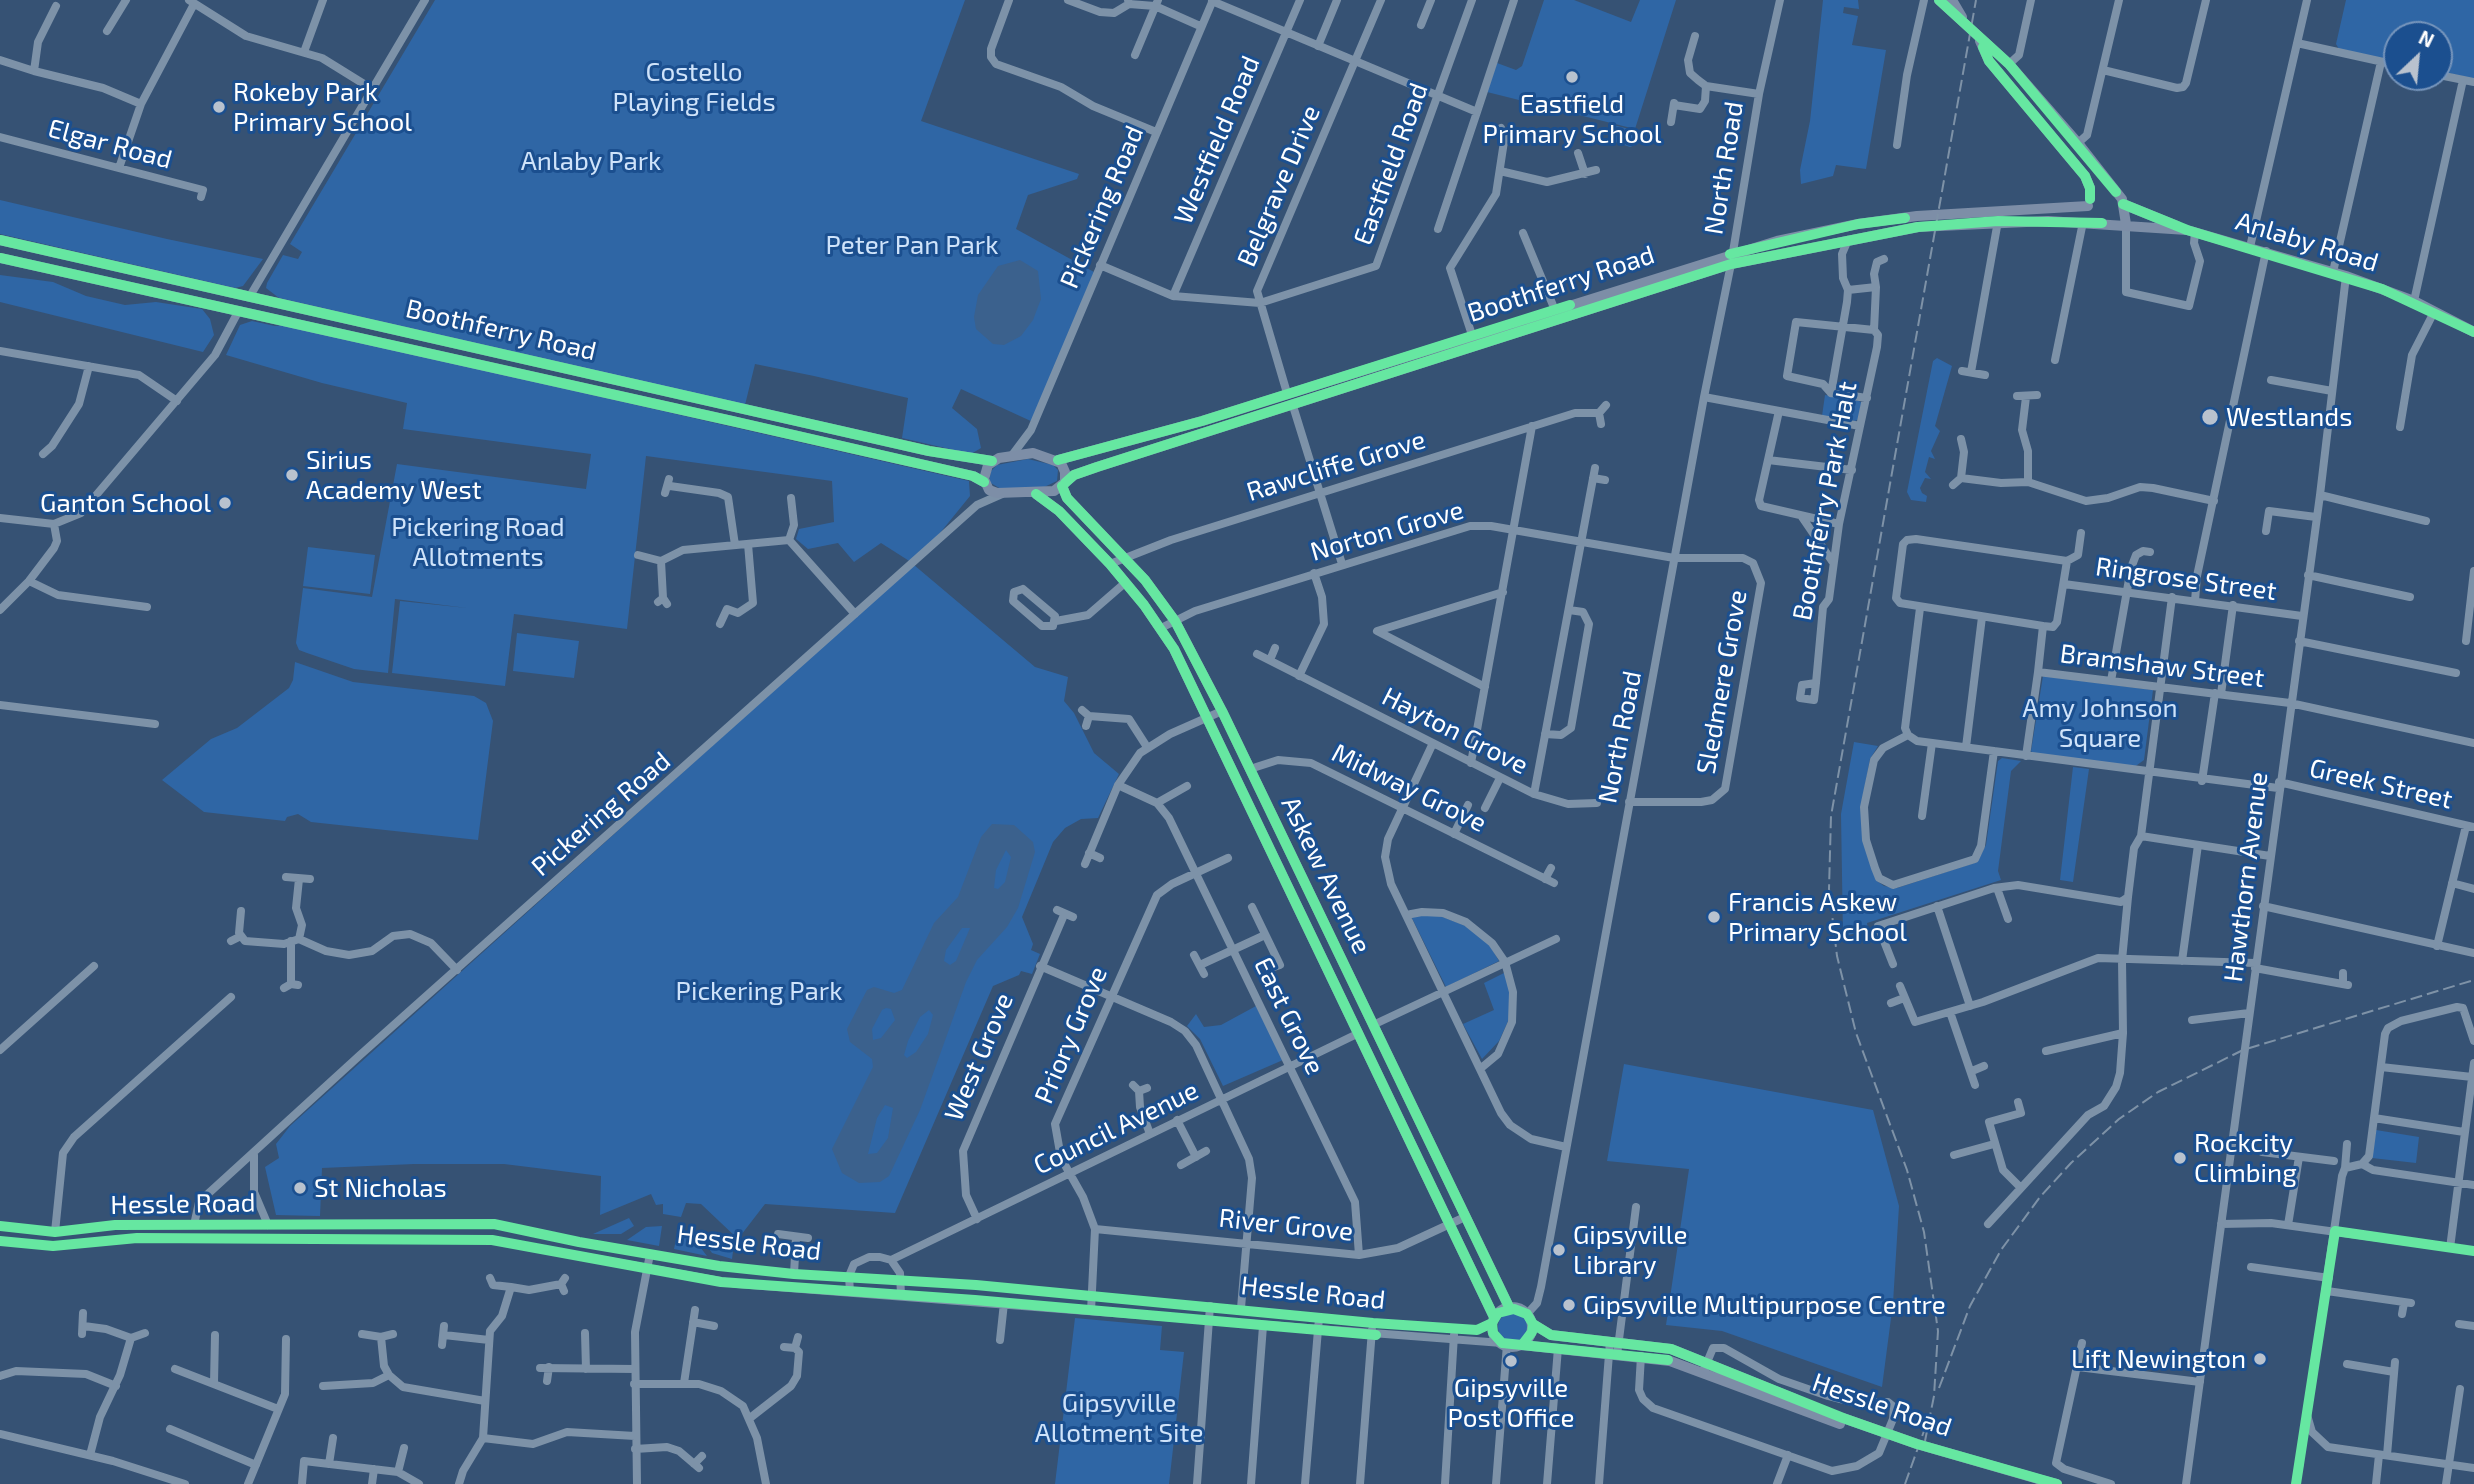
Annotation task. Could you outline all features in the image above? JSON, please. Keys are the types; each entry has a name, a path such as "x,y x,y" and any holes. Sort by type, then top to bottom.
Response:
{"main road":[{"path":"1939,0 2009,64 2078,143 2116,192 2123,204 2126,224"},
{"path":"1952,0 1965,24"},
{"path":"1979,38 1989,61 2085,176 2090,188 2092,217 2106,223 2121,214 2123,204"},
{"path":"2089,203 2103,189 2116,192"},
{"name":"Boothferry Road","path":"1058,460 1130,442 1733,253 1858,224 2089,203"},
{"name":"Anlaby Road","path":"2123,204 2191,231 2346,276 2414,301 2474,332"},
{"name":"Boothferry Road","path":"0,258 973,476 1002,494 1036,494 1054,491 1074,475 1097,467 1731,264 1918,227 1998,222 2106,223"},
{"name":"Anlaby Road","path":"2106,223 2191,231"},
{"name":"Boothferry Road","path":"0,240 929,451 992,461"},
{"path":"42,268 45,250"},
{"path":"985,484 985,472 992,461 1013,454 1033,453 1058,460"},
{"name":"Askew Avenue","path":"1058,460 1064,467 1063,484 1067,498 1125,557 1175,621 1222,711 1510,1309"},
{"name":"Askew Avenue","path":"1036,494 1059,511 1110,564 1161,628 1209,717 1452,1224 1493,1320"},
{"path":"1267,839 1280,834"},
{"path":"1510,1309 1527,1314 1533,1324 1531,1336 1521,1345 1504,1344 1493,1333 1493,1320 1510,1309"},
{"name":"Hessle Road","path":"1533,1324 1551,1335 1671,1349 1705,1368 1842,1421 2036,1482 2057,1484"},
{"name":"Hessle Road","path":"1521,1345 1641,1356 1705,1368"}],"street":[{"path":"107,32 126,0"},
{"path":"304,52 323,0"},
{"path":"250,296 425,0"},
{"path":"1068,0 1100,12 1114,13 1129,2 1156,3 1200,26"},
{"name":"Westfield Road","path":"1173,296 1300,0"},
{"path":"1318,46 1337,0"},
{"name":"Belgrave Drive","path":"1287,393 1257,291 1381,0"},
{"path":"1421,25 1431,0"},
{"name":"Eastfield Road","path":"1259,303 1376,266 1472,0"},
{"path":"1438,229 1514,0"},
{"name":"North Road","path":"1527,1314 1537,1303 1539,1295 1674,558 1731,264 1759,94 1780,0"},
{"path":"1897,145 1924,0"},
{"path":"2009,64 2019,55 2031,0"},
{"path":"2078,143 2087,135 2119,0"},
{"path":"2103,70 2177,88 2183,87 2206,0"},
{"path":"2250,247 2307,0"},
{"path":"1213,1 1477,112"},
{"name":"Pickering Road","path":"1033,453 1029,439 1031,430 1200,26 1213,1"},
{"path":"119,168 141,104 192,2 246,36 321,58 372,89"},
{"path":"1008,2 992,49 991,57 996,64 1061,87 1093,106 1156,132"},
{"path":"1135,55 1156,3"},
{"path":"34,71 38,42 54,9 60,18"},
{"path":"1695,35 1688,60 1690,73 1706,86 1759,94"},
{"path":"2297,44 2382,62 2333,272"},
{"path":"0,60 103,88 141,104"},
{"path":"2453,78 2474,82"},
{"path":"2414,301 2463,80"},
{"path":"1671,122 1674,103 1700,109 1705,101 1706,86"},
{"path":"1472,335 1450,268 1496,194 1503,132 1516,133"},
{"name":"Elgar Road","path":"0,137 203,190 201,197"},
{"path":"1578,153 1585,174"},
{"path":"1500,171 1519,173 1547,182 1596,170"},
{"path":"1985,375 1966,371 1998,222"},
{"path":"2055,360 2083,222"},
{"path":"2126,224 2126,292 2189,306 2200,261 2191,231"},
{"path":"1524,233 1558,321"},
{"path":"1832,393 1848,290 1843,278 1842,254 1848,240"},
{"path":"1831,244 1842,254"},
{"path":"2195,601 2197,576 2266,251"},
{"name":"Boothferry Park Halt","path":"1816,683 1823,607 1829,599 1839,524 1877,347 1878,335 1874,330 1874,274 1877,262 1885,258"},
{"path":"1100,265 1173,296 1259,303"},
{"name":"Hawthorn Avenue","path":"2186,1484 2320,495 2346,276"},
{"path":"1848,290 1876,287"},
{"path":"0,518 54,524 81,513 215,355 238,312"},
{"path":"2400,427 2412,355 2434,312"},
{"path":"1867,398 1832,393 1823,384 1787,376 1796,323 1874,330"},
{"path":"0,351 139,375 177,401"},
{"path":"43,454 52,446 79,404 89,366"},
{"path":"2280,371 2275,381 2333,391"},
{"path":"2028,482 2028,451 2022,430 2022,396 2037,395"},
{"path":"1704,397 1860,426"},
{"path":"1601,424 1599,413 1606,405"},
{"path":"1293,406 1342,564"},
{"path":"1779,411 1759,500 1761,506 1839,524"},
{"name":"Rawcliffe Grove","path":"1110,564 1320,493 1532,426 1575,413 1599,413"},
{"path":"1471,763 1532,426"},
{"name":"Pickering Road","path":"1013,454 1031,430"},
{"path":"1953,485 1961,478 1964,452 1960,437"},
{"path":"1768,460 1852,470"},
{"path":"1534,794 1595,468"},
{"path":"1593,478 1605,481"},
{"path":"1961,478 2001,483 2028,482 2086,500 2108,498 2140,487 2214,501"},
{"name":"Pickering Road","path":"977,505 985,484"},
{"path":"668,486 719,493 728,497 735,545"},
{"name":"Pickering Road","path":"194,1225 199,1202 977,505 1002,494"},
{"path":"2320,495 2426,521"},
{"path":"789,540 794,525 790,498"},
{"path":"2266,531 2269,511 2316,517"},
{"path":"1802,517 1832,561"},
{"path":"0,610 29,582 54,548 57,541 54,524"},
{"name":"Norton Grove","path":"1161,628 1195,611 1470,526 1674,558"},
{"path":"2067,561 2057,622 2053,627 1904,606 1896,598 1903,544 1908,540 2067,561 2078,555 2081,533"},
{"path":"638,555 661,561 683,550 789,540"},
{"path":"789,540 855,614"},
{"path":"720,624 727,609 738,613 753,603 748,544"},
{"path":"2110,681 2136,555 2146,548"},
{"name":"Sledmere Grove","path":"1629,802 1701,802 1712,800 1725,789 1761,583 1752,563 1742,558 1674,558"},
{"path":"661,561 663,601"},
{"path":"2466,641 2474,571"},
{"path":"1299,676 1324,624 1325,612 1314,573"},
{"path":"2308,575 2410,597"},
{"path":"29,582 58,595 147,607"},
{"path":"1056,621 1053,614 1025,591 1014,592 1013,601 1042,626 1050,628 1056,621 1088,615 1126,582"},
{"name":"Ringrose Street","path":"2064,584 2127,590 2302,616"},
{"path":"1485,687 1377,631 1503,592"},
{"path":"1989,1224 2088,1115 2104,1106 2120,1073 2123,1033 2122,960 2128,897 2134,848 2141,836 2172,597"},
{"path":"2202,781 2232,605"},
{"path":"1908,735 1882,748 1874,760 1864,807 1866,840 1875,868 1879,878 1893,885 1975,859 1981,846 1994,751 1917,741 1908,735 1905,728 1920,608"},
{"path":"1545,734 1561,735 1571,728 1590,624 1583,612 1569,610"},
{"path":"1966,747 1982,617"},
{"path":"2038,671 2042,626"},
{"path":"2299,640 2456,673"},
{"path":"1270,660 1275,648"},
{"name":"Hayton Grove","path":"1257,654 1534,794 1568,804 1597,803"},
{"name":"Bramshaw Street","path":"2026,755 2038,671 2290,703 2474,743"},
{"path":"0,705 155,724"},
{"path":"1085,864 1118,785 1147,747 1222,711"},
{"path":"1086,726 1085,713 1129,719 1147,747"},
{"path":"1433,743 1391,830 1385,857 1391,884 1441,993 1510,1125 1531,1139 1566,1147"},
{"path":"1922,816 1932,743"},
{"name":"Greek Street","path":"1994,751 2202,781 2279,785 2470,826"},
{"name":"Midway Grove","path":"1250,769 1278,760 1300,760 1324,769 1549,881 1551,868"},
{"path":"1485,808 1500,778"},
{"path":"1118,785 1157,803 1187,786"},
{"name":"East Grove","path":"1157,803 1169,818 1354,1202 1359,1255"},
{"path":"1454,834 1467,805"},
{"path":"2437,946 2452,883 2470,826"},
{"path":"2141,836 2270,856"},
{"path":"2182,961 2198,845"},
{"path":"1089,853 1100,858"},
{"name":"Priory Grove","path":"1091,1311 1095,1229 1058,1149 1055,1124 1157,895 1228,858"},
{"path":"286,877 310,879"},
{"path":"291,986 295,940 302,925 296,908 299,879"},
{"path":"2452,883 2474,888"},
{"path":"1893,964 1878,926 1997,888 2018,885 2121,902 2128,897"},
{"path":"1997,888 2008,920"},
{"path":"1937,906 1970,1006"},
{"path":"2263,906 2474,953"},
{"path":"1252,907 1280,964 1271,968"},
{"path":"241,911 241,936 245,941 284,944 295,940 349,956 372,951 393,936 421,936 457,970"},
{"path":"1406,915 1422,912 1443,913 1466,922 1492,943 1505,962 1513,992 1512,1022 1498,1054 1480,1069"},
{"name":"West Grove","path":"977,1219 966,1195 963,1151 1040,966 1065,914"},
{"path":"1194,955 1202,970 1233,949 1265,935"},
{"path":"231,941 241,936"},
{"path":"1373,1025 1556,939"},
{"path":"1900,986 1914,1022 1970,1006 2098,958 2255,966 2345,985 2343,973"},
{"path":"0,1050 94,966"},
{"path":"1040,966 1171,1022 1185,1031 1196,1045 1249,1159 1252,1178 1241,1308"},
{"path":"55,1232 63,1153 74,1137 231,997"},
{"path":"1891,1003 1904,998"},
{"path":"2345,1168 2362,1164 2369,1156 2388,1028 2401,1021 2463,1007 2474,1041"},
{"path":"1951,1012 1975,1085"},
{"path":"2192,1020 2249,1013"},
{"name":"Council Avenue","path":"849,1276 854,1264 869,1256 891,1260 1359,1032"},
{"path":"2046,1051 2056,1044 2123,1033"},
{"path":"2450,1248 2457,1183 2471,1107 2474,1063"},
{"path":"1972,1071 1984,1066"},
{"path":"2381,1067 2472,1077"},
{"path":"1140,1088 1140,1107 1150,1134"},
{"path":"2018,1102 2025,1111 1989,1122 2003,1170 2020,1187"},
{"path":"2374,1118 2465,1132"},
{"path":"1177,1120 1196,1157"},
{"path":"1960,1156 1994,1144"},
{"path":"2347,1144 2307,1415 2312,1432 2328,1447 2474,1468"},
{"path":"1181,1165 1206,1151"},
{"path":"2262,1152 2334,1161"},
{"path":"254,1155 254,1192 268,1225"},
{"path":"2288,1225 2299,1157"},
{"path":"2362,1164 2373,1170 2474,1185"},
{"path":"1599,1484 1614,1341 1636,1207"},
{"name":"River Grove","path":"1095,1229 1359,1255 1398,1248 1465,1217"},
{"name":"Hessle Road","path":"0,1226 55,1232 115,1225 494,1224 650,1254 794,1274 849,1276 1241,1308 1319,1318 1476,1331 1493,1320"},
{"path":"2221,1224 2288,1225 2474,1251"},
{"path":"778,1234 808,1238"},
{"path":"794,1274 796,1237"},
{"name":"Hessle Road","path":"0,1241 53,1246 137,1238 492,1240 721,1282 1504,1344"},
{"path":"576,1255 579,1242"},
{"path":"637,1484 635,1332 650,1254"},
{"path":"891,1260 902,1281 901,1295"},
{"path":"2251,1267 2329,1278"},
{"path":"849,1276 850,1292"},
{"path":"490,1278 493,1285 529,1290 564,1284"},
{"path":"459,1484 463,1471 483,1438 490,1331 502,1316 511,1287"},
{"path":"2327,1291 2407,1303 2402,1314"},
{"path":"1000,1340 1004,1303"},
{"path":"1197,1484 1210,1306"},
{"path":"684,1384 695,1310"},
{"path":"83,1313 83,1330 106,1329 131,1338 145,1333"},
{"path":"1305,1484 1319,1318"},
{"path":"693,1322 714,1326"},
{"path":"1360,1484 1373,1323"},
{"path":"2459,1324 2474,1326"},
{"path":"1251,1484 1263,1326"},
{"path":"1445,1484 1455,1329"},
{"path":"442,1345 444,1331 489,1340"},
{"path":"585,1333 586,1369"},
{"path":"362,1334 381,1337 393,1334"},
{"path":"214,1383 215,1335"},
{"path":"381,1337 384,1366 389,1375 403,1387 485,1401"},
{"path":"795,1348 798,1337"},
{"path":"90,1455 100,1417 116,1386 131,1338"},
{"path":"248,1484 285,1394 286,1339"},
{"path":"2082,1343 2056,1463 2064,1469 2111,1484"},
{"path":"1496,1484 1504,1344"},
{"path":"750,1418 791,1386 797,1376 799,1352 795,1348 784,1347"},
{"path":"1641,1356 1639,1390 1643,1399 1653,1408 1832,1471 1857,1466 1879,1453 1893,1419 1894,1408 1888,1402 1855,1403 1779,1379 1718,1347 1713,1348 1705,1368"},
{"path":"1546,1484 1559,1348"},
{"path":"2347,1364 2394,1367 2383,1455 2376,1484"},
{"path":"547,1381 545,1367 635,1369"},
{"path":"2078,1367 2200,1382"},
{"path":"175,1368 278,1409"},
{"path":"0,1376 16,1371 86,1374 102,1378 116,1386"},
{"path":"323,1386 373,1383 389,1375"},
{"path":"634,1384 684,1384 721,1391 743,1406 750,1418 766,1484"},
{"path":"2446,1484 2460,1389"},
{"path":"170,1429 185,1440 256,1465"},
{"path":"483,1438 533,1444 567,1433 635,1436"},
{"path":"0,1434 90,1455 185,1484"},
{"path":"329,1464 333,1438"},
{"path":"635,1449 667,1447 679,1451 696,1466 702,1456"},
{"path":"398,1472 404,1448"},
{"path":"1777,1484 1788,1455"},
{"path":"302,1484 304,1461 398,1472 419,1484"},
{"path":"2297,1484 2300,1462"},
{"path":"372,1484 373,1469"}],"green space":[{"name":"Anlaby Park","path":"435,0 965,0 921,121 1079,174 1077,179 1028,195 1016,229 1094,272 1033,422 961,389 952,408 977,429 981,448 971,454 902,438 908,398 814,376 755,364 745,405 279,298 266,288 267,283 283,255 298,259 302,252 290,244"},
{"name":"Eastfield Primary School","path":"1544,0 1574,0 1631,22 1640,0 1676,0 1635,129 1487,92 1497,63 1516,70 1522,66"},
{"path":"1823,0 1858,0 1859,9 1844,7 1843,13 1858,16 1852,45 1886,50 1866,169 1836,165 1833,176 1801,184 1800,170 1810,121"},
{"path":"2346,0 2474,0 2474,79 2453,74 2453,21 2383,21 2383,59 2339,49 2336,44"},
{"path":"1610,124 1640,132 1638,144 1630,147 1615,142"},
{"path":"0,200 263,259 243,286 235,288 0,234"},
{"path":"0,275 53,282 86,296 125,305 156,302 202,309 210,319 214,335 203,352 0,302"},
{"name":"Pickering Park","path":"252,321 275,326 286,325 969,481 970,496 914,565 1035,667 1068,677 1064,701 1074,713 1094,753 1119,774 1098,818 1081,819 1065,828 1053,842 1022,917 1033,944 1031,950 1040,954 1032,974 1021,971 1019,975 993,986 895,1213 765,1204 738,1239 701,1204 686,1203 681,1217 663,1214 663,1204 656,1205 651,1194 600,1215 601,1176 504,1164 414,1164 322,1168 320,1216 276,1215 265,1167 279,1158 276,1144 290,1126 914,564 881,543 854,562 838,543 808,549 796,539 799,529 834,522 832,481 646,456 627,629 514,614 505,686 392,673 400,601 467,608 395,599 388,673 354,669 307,653 299,650 296,643 303,588 372,597 397,464 586,489 591,454 403,429 407,403 322,383 226,355 240,325"},
{"path":"1937,358 1952,366 1935,426 1940,431 1931,451 1935,459 1929,457 1925,472 1931,479 1925,478 1920,488 1927,496 1926,502 1911,500 1907,492 1933,361"},
{"path":"1825,395 1859,401 1863,404 1859,419 1855,421 1822,416"},
{"path":"1028,459 1053,465 1058,470 1057,481 1042,488 1001,489 989,482 991,471 997,465"},
{"path":"308,547 375,555 370,594 303,586"},
{"path":"517,633 579,641 574,678 513,671"},
{"path":"295,662 353,682 474,696 486,703 493,721 478,840 311,822 298,814 287,817 285,821 204,812 162,780 211,739 237,728 289,688"},
{"name":"Amy Johnson Square","path":"2043,676 2153,690 2144,760 2133,768 2034,755 2031,751"},
{"path":"1854,742 1878,746 1870,759 1861,807 1877,881 1884,886 1897,888 1977,862 1986,845 1998,761 2002,758 2021,761 2011,771 1998,871 2001,880 1867,923 1868,929 1843,937 1841,814"},
{"path":"2073,767 2089,769 2073,882 2060,880"},
{"path":"1411,916 1440,916 1466,926 1489,944 1499,961 1446,987"},
{"path":"1506,972 1510,987 1509,1019 1499,1041 1482,1059 1463,1024 1494,1010 1484,983"},
{"path":"1256,1006 1283,1060 1223,1086 1200,1039 1187,1026 1196,1014 1204,1027 1221,1025"},
{"path":"1624,1064 1873,1110 1899,1206 1893,1303 1882,1387 1722,1331 1666,1325 1689,1169 1607,1161"},
{"path":"2376,1130 2419,1137 2416,1163 2372,1158"},
{"path":"629,1218 634,1226 621,1234 593,1234"},
{"path":"662,1226 659,1246 627,1240 646,1227"},
{"path":"678,1229 694,1239 707,1256 674,1249"},
{"path":"708,1233 727,1251 734,1244 732,1259 712,1253 702,1239"},
{"path":"1513,1312 1524,1316 1528,1327 1524,1338 1513,1342 1502,1338 1498,1327 1502,1316"},
{"name":"Gipsyville Allotment Site","path":"1075,1318 1162,1326 1160,1350 1184,1352 1169,1484 1055,1484"}],"shaded area":[{"path":"1020,260 1038,271 1041,299 1033,320 1021,336 1004,345 993,344 976,329 974,317 978,295 998,266"},
{"path":"992,824 1014,825 1033,842 1035,852 1018,908 1007,927 977,960 966,982 920,1110 889,1176 880,1182 859,1183 842,1173 832,1149 873,1067 872,1059 850,1042 847,1029 867,990 874,987 894,993 902,990 934,923 958,897 981,837","holes":["1006,850 1011,857 1005,882 998,889 994,888 996,870","962,928 970,928 956,961 950,965 944,961 946,950","891,1009 895,1020 881,1038 873,1040 872,1029 882,1010","929,1010 933,1015 928,1034 916,1052 907,1058 904,1055 920,1017","885,1105 893,1108 888,1138 877,1153 868,1154 877,1118"]}],"railway":[{"path":"1925,1441 1934,1396 1938,1331 1924,1232 1907,1170 1856,1033 1837,956 1829,889 1831,816 1976,0"},
{"path":"1939,1388 1970,1306 2001,1250 2040,1197 2071,1163 2119,1119 2158,1092 2243,1050 2474,980"},
{"path":"1905,1484 1924,1431"}],"cycle path":[{"path":"1939,0 2009,64 2116,192"},
{"path":"1983,47 1989,61 2085,176 2090,188 2090,199"},
{"path":"2123,204 2187,230 2382,289 2474,332"},
{"path":"1730,254 1858,224 1905,218"},
{"path":"1065,483 1074,475 1097,467 1731,264 1918,227 1998,221 2102,223"},
{"path":"0,240 929,451 992,461"},
{"path":"0,258 732,421 973,476 984,482"},
{"path":"1058,460 1202,421 1570,305"},
{"path":"1062,486 1067,498 1145,580 1175,621 1222,711 1510,1309"},
{"path":"1036,494 1059,511 1110,564 1144,605 1174,649 1494,1317"},
{"path":"0,1226 55,1232 115,1225 494,1224 719,1266 794,1274 976,1285 1373,1323 1477,1330 1492,1323 1498,1313 1514,1309 1527,1314 1533,1324 1532,1332 1522,1345 1502,1343 1493,1333 1492,1323"},
{"path":"2296,1484 2335,1231 2474,1251"},
{"path":"0,1241 53,1246 137,1238 492,1240 721,1282 975,1300 1376,1335"},
{"path":"1533,1324 1551,1335 1671,1349 1843,1418 1917,1444 2057,1484"},
{"path":"1522,1345 1668,1360"}],"place":[{"name":"Eastfield Primary School","path":"1572,77"},
{"name":"Rokeby Park Primary School","path":"219,107"},
{"name":"Westlands","path":"2210,417"},
{"name":"Sirius Academy West","path":"292,475"},
{"name":"Ganton School","path":"225,503"},
{"name":"Francis Askew Primary School","path":"1714,917"},
{"name":"Rockcity Climbing","path":"2180,1158"},
{"name":"St Nicholas","path":"300,1188"},
{"name":"Gipsyville Library","path":"1559,1250"},
{"name":"Gipsyville Multipurpose Centre","path":"1569,1305"},
{"name":"Lift Newington","path":"2260,1359"},
{"name":"Gipsyville Post Office","path":"1511,1361"}],"park label":[{"name":"Costello Playing Fields","path":"694,87"},
{"name":"Peter Pan Park","path":"912,245"},
{"name":"Pickering Road Allotments","path":"478,542"}]}
